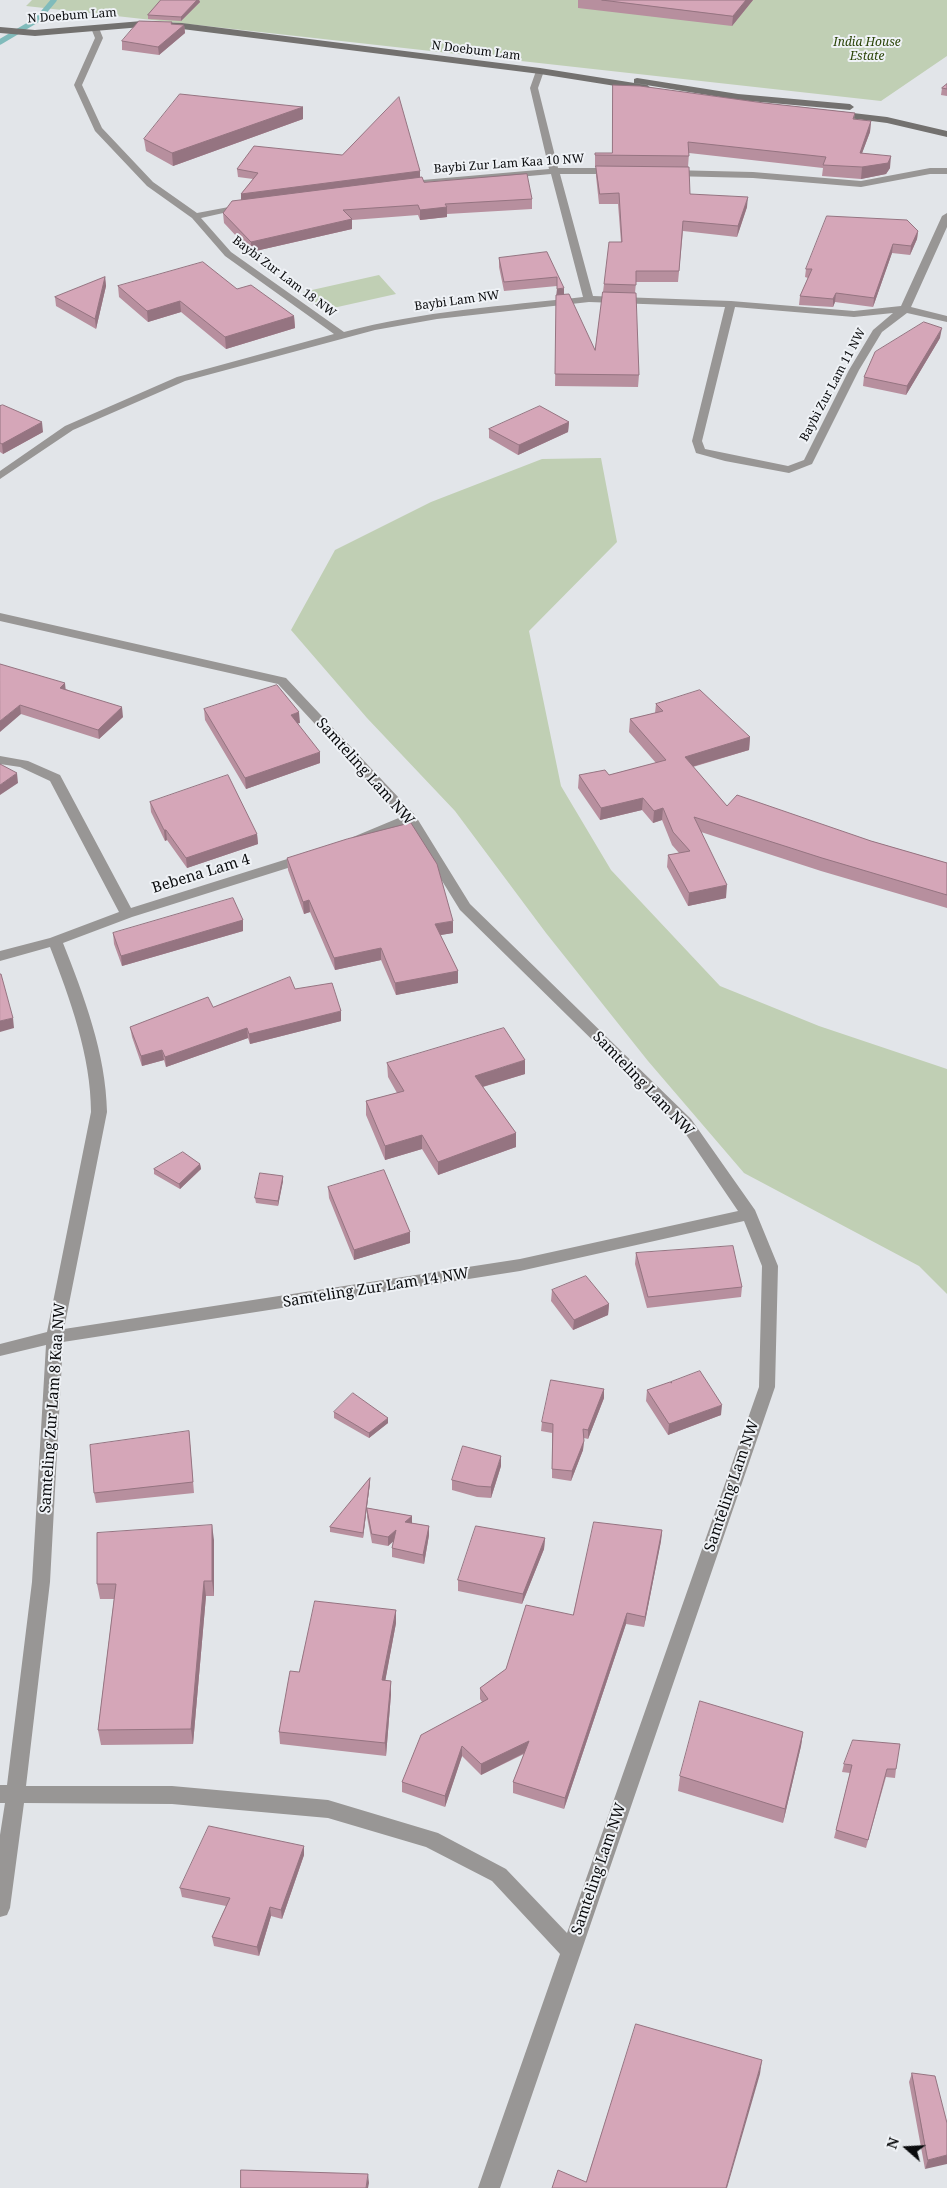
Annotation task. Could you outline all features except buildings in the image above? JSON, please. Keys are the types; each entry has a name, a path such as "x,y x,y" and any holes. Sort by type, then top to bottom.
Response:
{"main road":[{"path":"4,22 42,25 128,17 162,18 526,64 738,98 885,110 947,125"},
{"name":"N Doebum Lam","path":"0,30 35,33 142,24 182,26 540,71 734,104 887,120 947,134"}],"street":[{"name":"Baybi Zur Lam 18 NW","path":"95,28 99,38 78,85 98,129 150,184 195,216 228,254 342,335"},
{"path":"540,71 534,88 561,203 589,299"},
{"name":"Baybi Zur Lam Kaa 10 NW","path":"405,185 555,171 624,171"},
{"path":"662,173 753,176 861,184 930,171 947,171"},
{"path":"195,216 231,207 258,204"},
{"path":"905,309 947,216"},
{"name":"Baybi Lam NW","path":"0,476 69,428 181,379 342,335 437,316 589,299 731,304 854,314 905,309 947,319"},
{"name":"Baybi Zur Lam 11 NW","path":"731,304 697,440 700,451 725,458 789,470 808,462 854,370 878,330 905,309"},
{"name":"Samteling Lam NW","path":"0,617 282,681 410,818 465,907 686,1123 749,1214 770,1266 767,1387 489,2188"},
{"path":"0,760 23,764 55,778 127,914"},
{"path":"346,844 410,818"},
{"name":"Bebena Lam 4","path":"0,956 55,941 127,914 318,854"},
{"name":"Samteling Zur Lam 8 Kaa NW","path":"0,1908 8,1794 41,1582 55,1338 60,1298 84,1199 99,1107 91,1053 83,1017 55,941"},
{"name":"Samteling Zur Lam 14 NW","path":"0,1350 55,1338 511,1266 749,1214"},
{"path":"8,1794 172,1796 328,1809 431,1839 499,1875 571,1951"}],"green space":[{"name":"India House Estate","path":"32,0 947,0 947,56 881,101 26,6"},
{"path":"379,275 396,294 324,310 303,292"},
{"path":"601,458 617,542 529,631 561,786 611,870 720,986 819,1026 947,1069 947,1294 919,1266 744,1173 648,1061 546,933 455,811 367,718 291,630 335,550 431,502 542,459"}],"waterway":[{"path":"0,42 37,20 54,0"}]}
